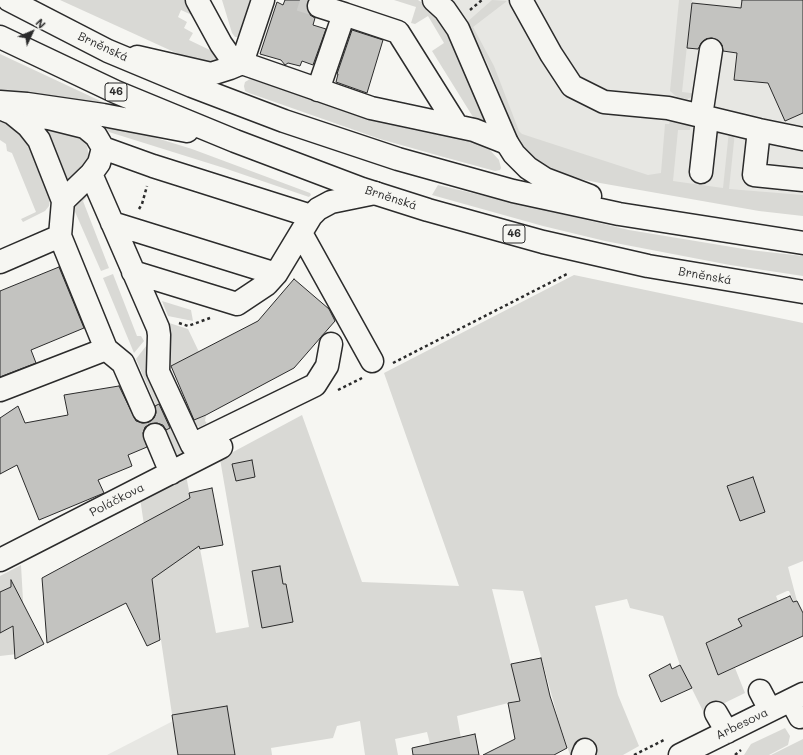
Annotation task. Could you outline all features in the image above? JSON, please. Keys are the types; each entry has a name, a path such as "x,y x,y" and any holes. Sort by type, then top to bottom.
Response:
{"main road":[{"name":"Brněnská","path":"9,0 108,51 233,102 344,142 513,191 653,220 803,243"},
{"path":"197,0 228,54 242,63 371,108 474,130 507,143"},
{"path":"214,0 219,9 221,44"},
{"path":"108,51 211,74 230,68 242,63 263,0"},
{"path":"434,0 445,10 458,30 507,143 521,162 546,179 653,220"},
{"path":"521,0 551,54 572,86 604,102 668,108 803,139"},
{"path":"319,6 352,11 398,32 457,126"},
{"path":"318,90 352,11"},
{"name":"Brněnská","path":"0,37 116,92 235,141 428,210 536,240 620,260 803,292"},
{"path":"701,172 704,117 711,50"},
{"path":"4,108 27,104 103,115 235,141"},
{"path":"4,108 77,124 90,130 103,148 306,224 376,367"},
{"path":"4,108 28,126 39,140 62,201 60,236 106,349 123,363 144,411"},
{"path":"759,130 754,175 803,180"},
{"path":"62,201 91,174 98,163 103,148"},
{"path":"91,174 158,328 158,372 192,445 315,385 327,366 331,344"},
{"path":"133,272 237,304 267,284 276,274 306,224 318,209 331,202 375,192"},
{"path":"112,223 276,274"},
{"path":"0,262 60,236"},
{"path":"0,390 106,349"},
{"path":"155,435 171,473"},
{"name":"Poláčkova","path":"0,560 235,440"},
{"path":"760,692 770,710"},
{"name":"Arbesova","path":"680,755 770,710 798,704"}],"path":[{"path":"133,213 142,204 153,166"},
{"path":"335,392 376,367 569,273"},
{"path":"176,322 188,326 202,323"},
{"path":"634,755 665,739"}],"shaded area":[{"path":"60,0 188,0 194,16 181,10 178,17 187,22 184,28 193,33 189,40 214,52 217,59 213,64 185,57"},
{"path":"222,0 253,0 240,36 238,37 235,37 232,33"},
{"path":"394,0 418,0 426,5 444,27 485,120 484,122 476,120 473,117 432,51 444,43 428,16 415,24 411,23 416,7"},
{"path":"450,0 803,0 803,208 684,193 518,136 470,26"},
{"path":"492,0 507,1 473,27 494,66 519,131 522,134 648,175 661,173 665,124 669,124 672,118 690,122 690,130 678,130 673,181 723,188 729,131 735,132 729,189 803,195 803,216 759,211 600,183 565,176 542,167 517,138 488,64 466,23"},
{"path":"679,0 692,0 682,92 699,94 687,99 677,97 670,91"},
{"path":"0,54 109,105 109,108 0,92"},
{"path":"250,79 366,117 413,130 473,141 490,150 499,160 501,168 500,170 495,171 380,139 249,93 245,91 244,86 245,82"},
{"path":"0,118 25,132 50,199 49,206 45,211 23,222 21,219 36,212 12,153 7,151 6,144 0,140"},
{"path":"44,126 85,136 89,156 86,165 69,186"},
{"path":"105,126 137,132 192,149 310,193 311,195 309,197 224,168 109,132"},
{"path":"438,185 629,230 750,250 803,256 803,276 730,265 605,241 543,226 432,195"},
{"path":"91,187 93,190 83,201 109,268 101,271 72,205"},
{"path":"113,274 137,336 141,336 144,341 134,353 103,278"},
{"path":"574,275 803,323 803,561 788,567 797,601 794,602 789,591 776,596 781,608 758,619 755,611 739,619 742,626 706,643 718,675 735,668 745,693 704,713 680,665 663,616 630,608 627,599 595,606 618,695 639,746 623,755 570,755 559,722 523,591 492,589 520,700 457,716 464,755 442,741 430,744 427,732 395,739 398,755 365,755 360,721 337,726 333,738 271,748 272,755 178,755 140,498 186,475 216,633 249,627 220,459 302,415 362,582 459,586 384,373"},
{"path":"162,301 191,310 193,321 168,316"},
{"path":"166,322 188,329 199,352 167,368 194,420 206,415 205,421 207,423 200,427 192,425 187,420 163,373 166,335 163,324"},
{"path":"153,337 189,451 179,460 136,359"},
{"path":"21,565 26,653 0,656 0,576"},
{"path":"173,721 178,755 107,755"},
{"path":"785,728 790,736 788,745 769,755 744,755 751,744"},
{"path":"803,739 803,755 771,755"}],"building":[{"path":"285,0 308,0 307,9 310,15 315,18 313,25 326,29 313,65 302,61 300,66 288,63 285,65 281,60 260,54 277,2 283,5"},
{"path":"742,0 803,0 803,113 785,121 768,83 734,80 737,53 723,51 722,45 719,41 712,38 706,39 702,42 698,49 687,48 692,3 741,8"},
{"path":"352,30 383,40 367,93 336,82 337,74"},
{"path":"59,267 84,328 31,350 36,363 0,377 0,291"},
{"path":"294,279 329,309 335,321 294,368 194,420 171,366 258,321"},
{"path":"119,386 136,421 143,423 149,422 154,418 156,413 155,406 159,404 170,428 166,430 163,425 157,423 150,424 145,427 143,433 147,447 128,455 132,466 98,480 104,493 39,520 17,465 0,474 0,418 18,406 25,423 68,415 64,395"},
{"path":"252,460 255,477 236,481 232,464"},
{"path":"753,477 765,512 740,521 727,486"},
{"path":"212,488 223,545 200,549 199,546 152,579 160,640 147,646 126,603 47,643 42,578 190,498 189,493"},
{"path":"280,566 283,584 286,584 293,622 262,628 252,571"},
{"path":"11,580 44,644 15,659 13,626 0,633 0,592 11,587"},
{"path":"790,596 793,602 797,601 803,613 803,636 718,675 706,643 742,626 738,619"},
{"path":"541,658 550,696 567,748 554,755 483,755 515,739 508,703 520,701 511,664"},
{"path":"670,664 672,669 680,665 692,688 661,702 649,675"},
{"path":"227,706 235,755 178,755 172,715"},
{"path":"475,734 479,755 413,755 412,748"}],"tunnel":[{"path":"300,0 319,6"}]}
